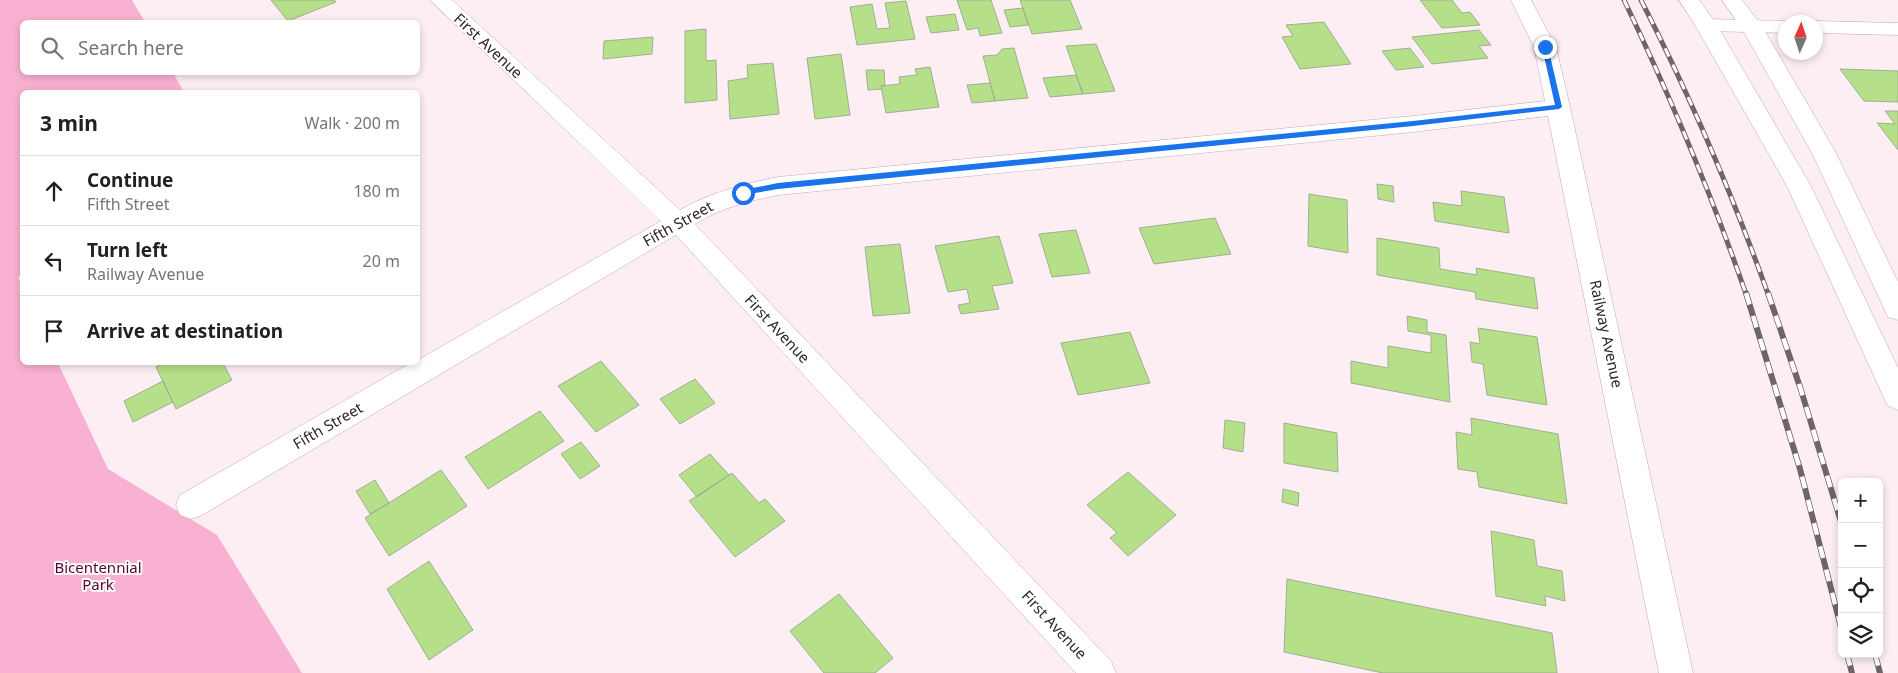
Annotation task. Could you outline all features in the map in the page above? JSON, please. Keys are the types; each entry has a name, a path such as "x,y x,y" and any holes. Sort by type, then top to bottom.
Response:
{"street":[{"name":"First Avenue","path":"440,0 679,223 1099,673"},
{"name":"Railway Avenue","path":"1521,0 1545,47 1559,107 1676,673"},
{"path":"1689,0 1706,25 1799,186 1898,398"},
{"path":"1732,0 1751,26 1824,153 1898,310"},
{"path":"1706,25 1778,27"},
{"path":"1823,27 1898,29"},
{"name":"Fifth Street","path":"191,504 706,206 743,193 778,186 1393,126 1559,107"}],"green space":[{"name":"Bicentennial Park","path":"0,0 132,0 144,20 20,20 20,75 174,75 183,90 20,90 20,276 18,277 20,282 20,365 59,365 108,469 217,535 302,673 0,673"}],"building":[{"path":"271,0 334,0 336,2 291,20 287,20"},
{"path":"957,0 991,0 1002,33 980,36 978,28 967,30"},
{"path":"1020,0 1070,0 1082,29 1032,34"},
{"path":"1420,0 1452,0 1462,13 1470,12 1480,25 1442,28"},
{"path":"906,1 915,39 857,45 850,7 872,4 877,29 890,28 885,3"},
{"path":"1023,8 1028,25 1010,27 1004,10"},
{"path":"955,14 959,30 931,33 926,17"},
{"path":"1324,22 1351,64 1300,69 1282,37 1293,36 1286,25"},
{"path":"706,29 706,61 716,60 717,100 685,103 685,31"},
{"path":"1479,30 1491,45 1479,46 1488,58 1432,64 1412,37"},
{"path":"653,37 652,54 603,59 604,41"},
{"path":"1096,44 1115,91 1083,94 1066,46"},
{"path":"1014,48 1028,98 995,101 983,56 997,55 1002,49"},
{"path":"1410,48 1424,67 1396,70 1382,51"},
{"path":"841,54 850,115 815,119 807,58"},
{"path":"773,63 779,114 730,119 728,81 748,78 747,65"},
{"path":"930,67 939,107 886,113 881,86 900,84 899,77 917,75 915,69"},
{"path":"1840,69 1898,71 1898,102 1864,101"},
{"path":"866,70 884,70 885,86 881,86 882,89 868,90"},
{"path":"1076,75 1083,94 1050,97 1043,78"},
{"path":"990,83 995,101 972,103 967,85"},
{"path":"1885,111 1898,111 1898,150 1877,123 1895,124"},
{"path":"1377,184 1393,186 1394,202 1378,199"},
{"path":"1461,191 1504,197 1509,233 1435,221 1433,202 1462,206"},
{"path":"1309,194 1347,200 1348,253 1308,246"},
{"path":"1215,218 1231,254 1154,264 1139,228"},
{"path":"1076,230 1090,273 1052,277 1039,234"},
{"path":"999,236 1013,283 992,286 999,309 961,314 958,305 970,303 967,289 948,292 935,246"},
{"path":"1377,238 1439,248 1440,269 1477,275 1476,268 1534,278 1538,309 1476,299 1475,292 1377,275"},
{"path":"900,244 910,313 873,316 865,247"},
{"path":"1407,316 1427,320 1427,332 1446,335 1450,402 1351,383 1351,361 1388,368 1388,346 1431,353 1431,335 1408,331"},
{"path":"1478,328 1537,337 1547,405 1487,395 1483,364 1472,362 1470,342 1480,344"},
{"path":"1130,332 1150,383 1078,395 1061,343"},
{"path":"601,361 639,405 596,432 558,386"},
{"path":"160,365 224,365 232,380 176,409 156,367"},
{"path":"695,379 715,403 680,424 660,399"},
{"path":"163,381 173,402 133,422 124,401"},
{"path":"540,411 564,441 488,489 465,457"},
{"path":"1471,418 1558,434 1567,504 1479,487 1477,472 1458,469 1456,432 1472,435"},
{"path":"1225,420 1245,423 1243,452 1223,448"},
{"path":"1284,423 1337,433 1338,472 1284,463"},
{"path":"581,442 600,466 580,479 561,454"},
{"path":"710,454 729,475 697,497 679,475"},
{"path":"441,470 467,506 389,556 365,518"},
{"path":"1128,472 1176,515 1128,556 1110,538 1117,533 1087,505"},
{"path":"732,473 759,503 765,499 785,521 735,557 689,501"},
{"path":"375,480 389,503 370,514 356,491"},
{"path":"1283,489 1299,493 1298,506 1282,502"},
{"path":"1491,531 1534,540 1537,566 1562,571 1565,601 1545,596 1546,606 1496,596"},
{"path":"429,561 473,630 429,660 387,589"},
{"path":"1287,579 1552,633 1557,673 1383,673 1284,652"},
{"path":"839,594 893,658 875,673 824,673 790,631"}],"railway":[{"path":"1624,0 1658,72 1689,145 1719,219 1746,294"},
{"path":"1641,0 1709,145 1740,219 1768,294"},
{"path":"1746,293 1800,469 1838,616"},
{"path":"1768,293 1801,390 1841,523"},
{"path":"1848,658 1852,673"},
{"path":"1876,658 1880,673"}],"route":[{"path":"743,193 778,186 1413,124 1559,107 1545,47"}]}
